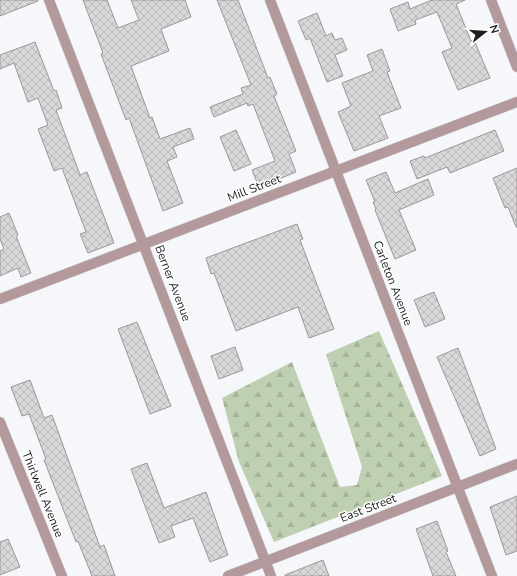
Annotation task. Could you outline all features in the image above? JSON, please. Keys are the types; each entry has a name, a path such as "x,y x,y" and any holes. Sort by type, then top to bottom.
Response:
{"street":[{"name":"Berner Avenue","path":"49,0 271,576"},
{"name":"Carleton Avenue","path":"270,0 492,576"},
{"path":"491,0 517,67"},
{"name":"Mill Street","path":"0,298 517,102"},
{"name":"Thirlwell Avenue","path":"0,422 62,576"},
{"name":"East Street","path":"228,576 517,464"}],"green space":[{"path":"379,331 442,476 274,542 239,462 222,398 292,362 340,487 357,485 362,467 326,354"}],"building":[{"path":"0,0 38,0 38,1 0,16"},
{"path":"83,0 107,0 118,28 139,20 131,0 185,0 191,17 161,29 169,51 131,66 150,118 152,117 160,139 190,128 194,139 173,147 177,157 167,161 183,203 163,211 129,118 126,120 101,54 103,53"},
{"path":"217,0 238,0 268,78 270,77 277,94 274,96 296,151 289,154 296,172 259,187 252,170 275,161 253,104 248,106 247,103 214,117 210,107 243,94 241,88 251,85"},
{"path":"432,0 465,0 456,4 471,41 474,40 490,78 458,90 442,52 452,48 437,12 415,20 416,24 398,31 390,9 408,2 410,9"},
{"path":"317,13 326,36 332,33 335,40 342,38 347,50 335,55 343,76 327,82 310,38 306,40 298,21"},
{"path":"35,42 54,91 56,90 62,108 56,110 80,175 87,172 114,243 88,253 80,234 86,232 62,168 54,171 38,129 48,125 38,98 28,102 14,63 0,69 0,55"},
{"path":"382,49 390,71 387,72 401,108 379,116 388,138 354,151 338,112 351,106 342,83 373,71 367,55"},
{"path":"236,130 251,164 234,171 220,137"},
{"path":"495,130 504,151 450,173 447,167 417,179 410,161 424,156 425,158"},
{"path":"517,168 516,227 508,207 505,208 493,178"},
{"path":"386,172 395,193 428,179 434,195 399,210 416,250 395,259 375,210 376,209 373,202 375,202 366,180"},
{"path":"9,213 18,235 16,236 31,273 21,277 18,268 0,276 0,251 4,249 0,239 0,217"},
{"path":"297,224 303,239 300,240 334,329 309,338 298,307 236,331 214,273 211,274 206,258"},
{"path":"434,292 445,319 425,327 414,300"},
{"path":"137,322 171,406 150,414 118,329"},
{"path":"235,347 243,370 219,379 211,356"},
{"path":"458,348 496,449 480,456 437,357"},
{"path":"30,380 44,418 52,415 100,547 104,545 115,576 92,576 78,541 76,542 44,460 46,459 29,414 22,416 11,387"},
{"path":"147,463 164,508 206,492 228,555 210,562 193,518 171,526 175,537 159,543 131,469"},
{"path":"517,496 517,551 506,555 490,507"},
{"path":"437,521 448,551 446,552 456,576 433,576 416,529"},
{"path":"8,539 20,567 0,575 0,542"},
{"path":"323,560 329,576 285,576 285,575"}]}
